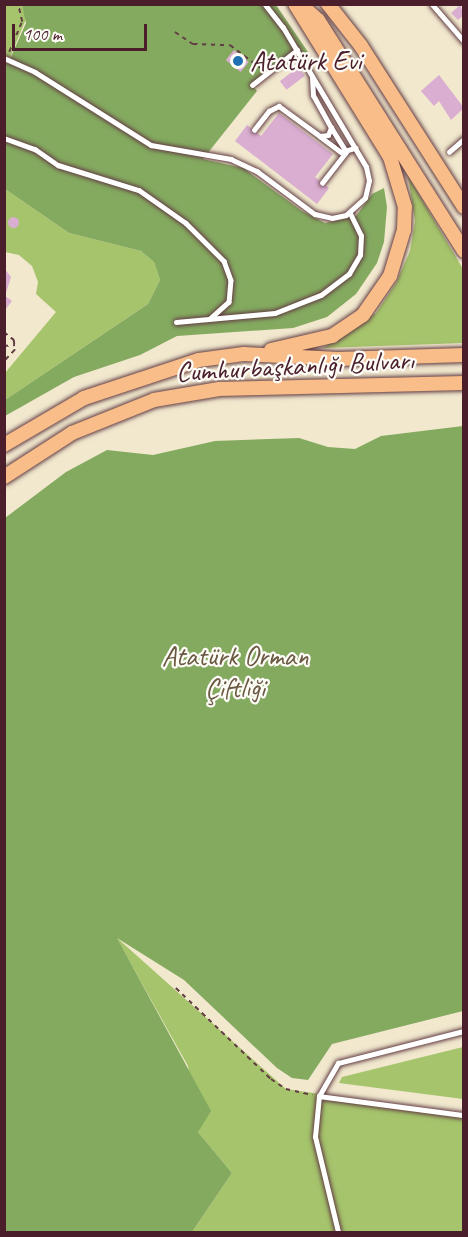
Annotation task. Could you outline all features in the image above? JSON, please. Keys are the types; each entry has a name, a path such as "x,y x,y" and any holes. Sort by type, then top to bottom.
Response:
{"main road":[{"path":"244,354 311,343 332,336 363,315 390,276 404,230 405,207 390,157 295,4"},
{"path":"300,4 318,20 464,251"},
{"path":"328,4 361,46 464,207"},
{"name":"Cumhurbaşkanlığı Bulvarı","path":"4,445 60,410 106,389 174,366 244,354 338,359 464,355"},
{"name":"Cumhurbaşkanlığı Bulvarı","path":"4,477 72,433 154,400 219,389 464,383"}],"lane":[{"path":"5,59 35,72 151,145 231,159 257,171 315,214 332,218 350,213 362,204 369,186 366,167 297,50 264,4"},
{"path":"432,4 464,41"},
{"path":"252,85 297,50"},
{"path":"312,76 313,96 346,152"},
{"path":"254,130 269,111 279,106 346,152"},
{"path":"320,136 328,135 331,128"},
{"path":"4,138 35,149 58,165 139,190 186,223 224,261 231,280 229,302 210,319"},
{"path":"449,152 464,139"},
{"path":"322,183 346,152 355,148"},
{"path":"176,322 288,310 331,289 349,274 360,255 361,236 350,213"},
{"path":"338,1233 316,1149 320,1096 338,1063 464,1031"},
{"path":"320,1096 464,1115"}],"path":[{"path":"5,59 22,22 18,4"},
{"path":"176,32 193,44 230,45 267,73"},
{"path":"4,49 10,50"},
{"path":"4,332 15,345"},
{"path":"4,346 15,345"},
{"path":"4,362 15,345"},
{"path":"176,988 272,1079 286,1089 320,1096"}],"green space":[{"path":"4,5 22,5 26,19 9,60 5,58"},
{"path":"22,5 276,5 308,52 295,62 291,56 252,85 257,91 203,159 243,168 302,211 325,223 356,216 372,194 384,188 387,207 384,242 377,263 356,294 327,317 293,328 177,336 140,355 74,377 5,416 5,400 148,304 160,280 154,262 141,251 69,233 5,189 5,58 10,59 26,23"},
{"path":"408,176 463,269 463,343 323,348 376,313 396,283 410,251 415,221"},
{"path":"5,189 69,233 141,251 154,262 160,280 148,304 5,400 5,373 56,312 36,294 38,282 32,266 19,255 5,252"},
{"name":"Atatürk Orman Çiftliği","path":"463,426 463,1011 332,1044 308,1080 292,1078 277,1068 184,980 117,938 211,1111 198,1132 232,1173 192,1232 5,1232 5,518 66,472 107,450 153,455 215,441 299,438 328,447 355,449 381,436"},
{"path":"116,937 286,1089 463,1115 463,1232 192,1232 232,1173 198,1132 188,1066"},
{"path":"463,1047 463,1099 339,1083 342,1077"}],"building":[{"path":"460,5 464,15 458,20 451,13"},
{"name":"Atatürk Evi","path":"234,50 249,62 241,72 226,60"},
{"path":"298,67 305,76 287,90 280,81"},
{"path":"439,75 464,108 451,120 439,101 434,106 421,91"},
{"path":"279,113 333,154 315,177 329,188 317,204 235,141 247,125 261,136"},
{"path":"13,217 17,218 17,226 13,227 9,226 8,222 9,218"},
{"path":"4,268 11,277 5,296 12,301 5,310"}],"place":[{"name":"Atatürk Evi","path":"238,61"}]}
